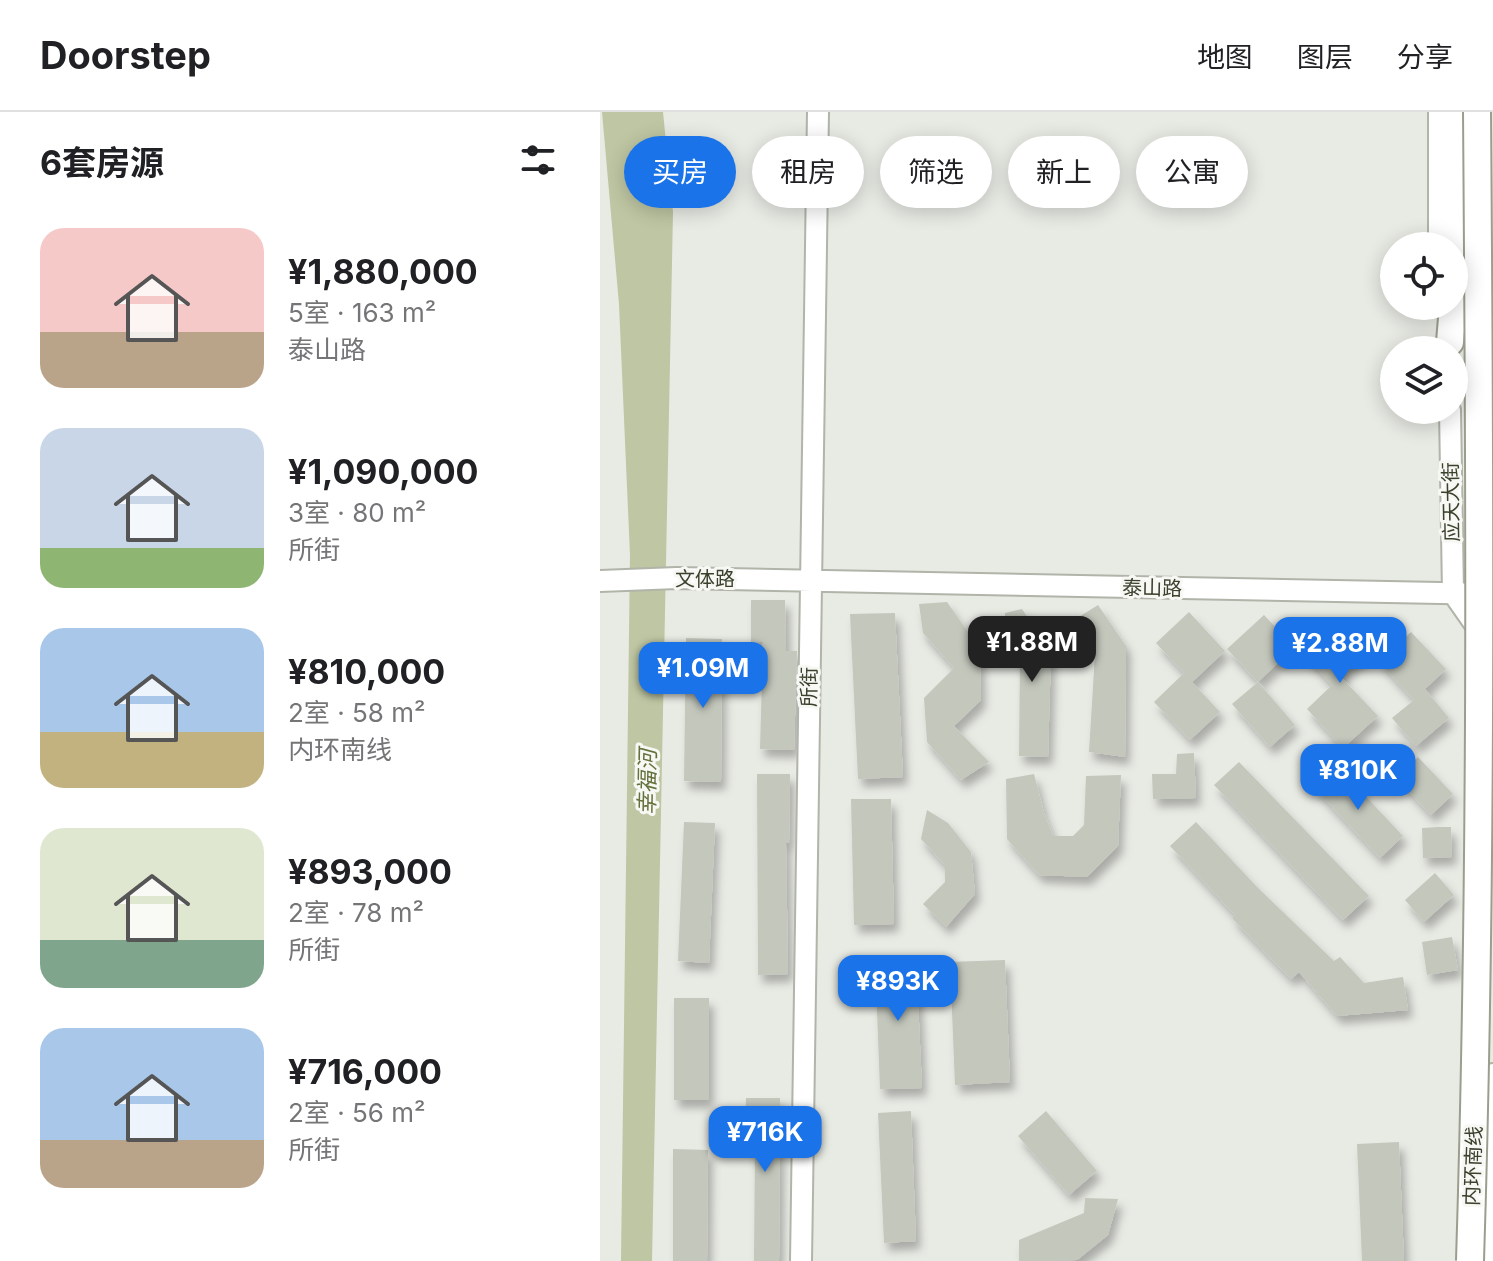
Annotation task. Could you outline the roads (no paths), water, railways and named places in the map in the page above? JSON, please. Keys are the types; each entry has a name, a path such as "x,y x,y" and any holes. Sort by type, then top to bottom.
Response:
{"highway":[{"path":"1456,112 1457,232"},
{"name":"内环南线","path":"1470,1261 1475,1099 1480,539 1477,112"}],"main road":[{"name":"应天大街","path":"1484,112 1489,594 1485,638 1490,1261"},
{"name":"应天大街","path":"1479,1261 1493,1075"}],"street":[{"name":"所街","path":"801,1261 818,112"},
{"path":"1439,112 1439,232"},
{"name":"应天大街","path":"1450,424 1453,593"},
{"name":"文体路","path":"600,581 669,578 810,580"},
{"name":"泰山路","path":"810,580 1489,594"},
{"path":"1453,593 1485,638"},
{"path":"1460,1261 1465,1121 1490,1097"}],"water":[{"name":"幸福河","path":"602,112 663,112 665,136 624,136 624,208 673,208 673,212 652,1261 621,1261 630,555 619,304"}]}
